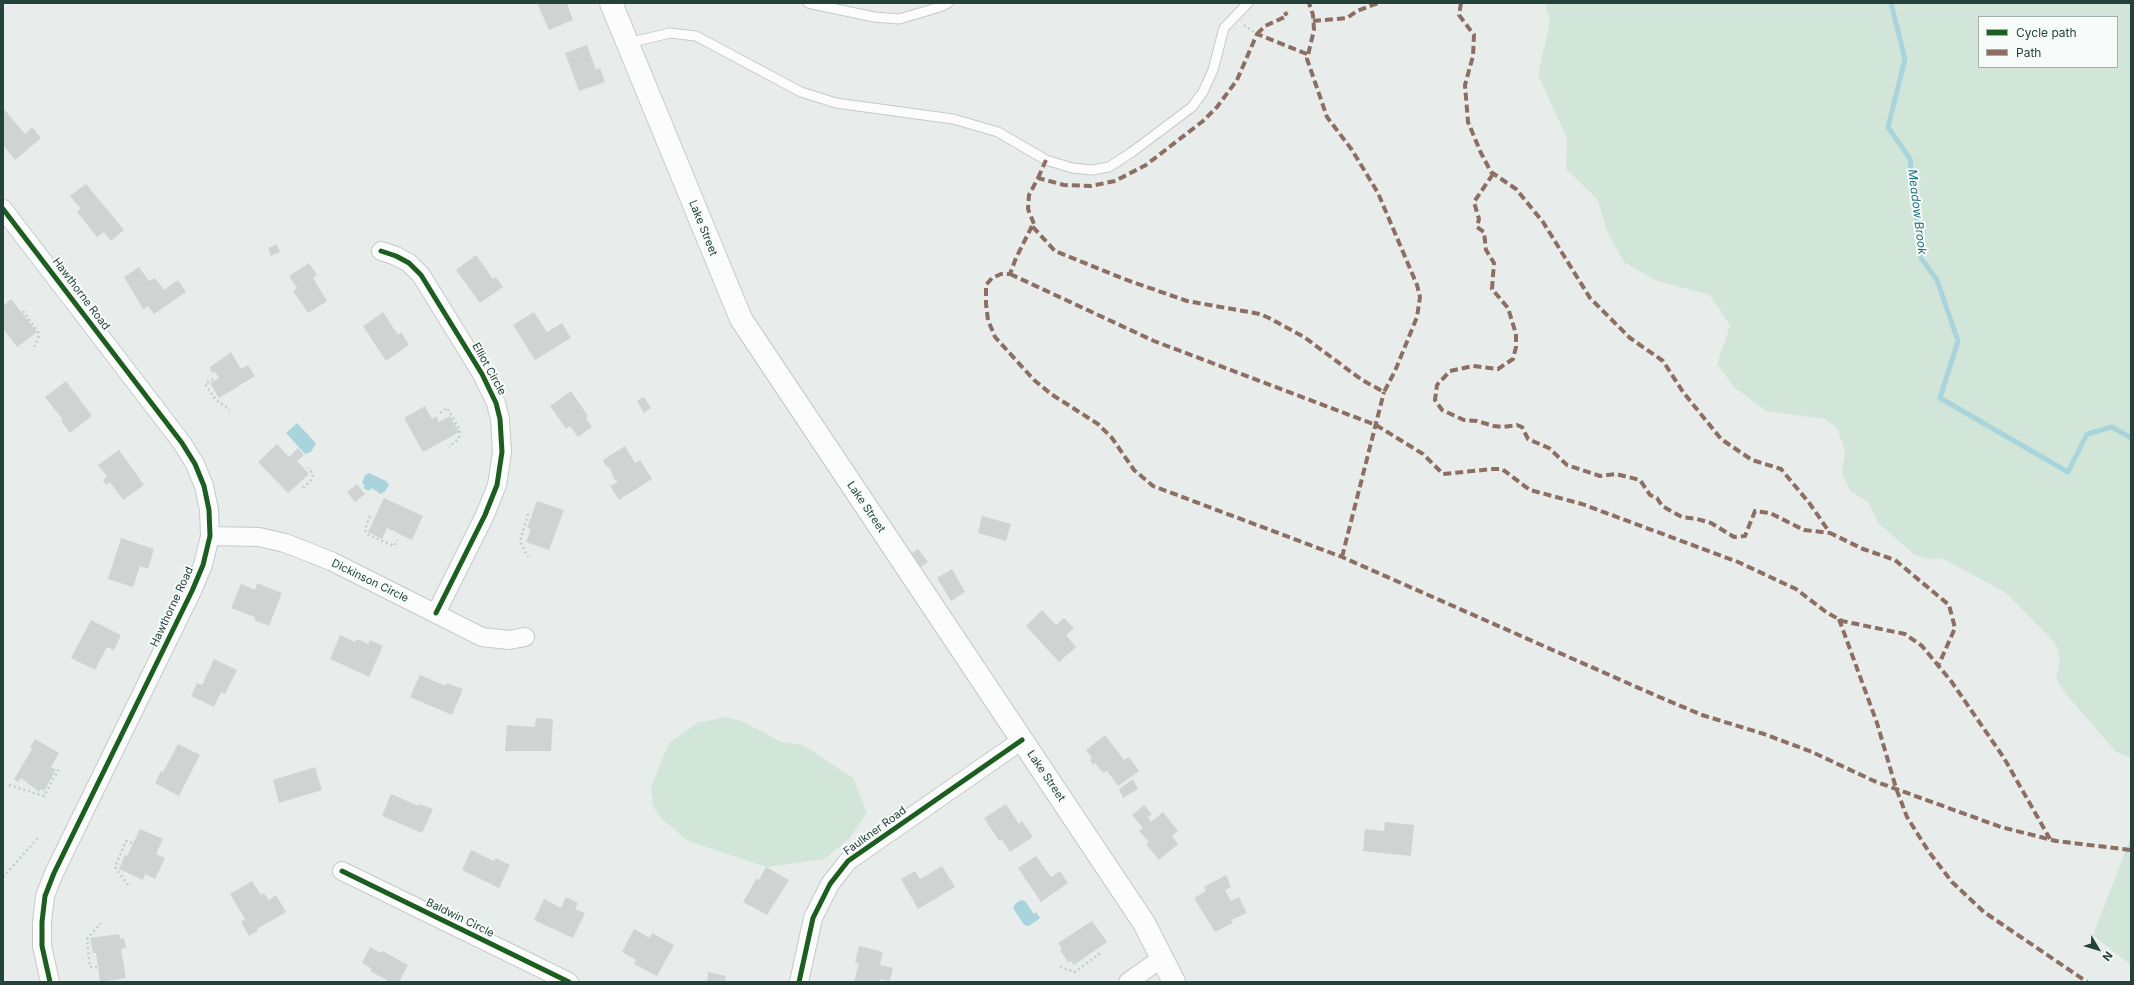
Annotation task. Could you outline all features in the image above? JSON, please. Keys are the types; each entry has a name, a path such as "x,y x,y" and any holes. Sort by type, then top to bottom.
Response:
{"main road":[{"name":"Lake Street","path":"611,3 741,319 1144,923 1174,982"}],"street":[{"name":"Hawthorne Road","path":"3,209 182,443 195,464 204,486 209,510 210,536 203,565 192,591 54,873 45,896 42,922 42,946 50,982"},
{"name":"Elliot Circle","path":"381,251 396,256 409,263 421,275 482,374 496,403 500,419 502,452 497,485 436,613"},
{"name":"Dickinson Circle","path":"210,536 259,538 285,543 331,561 482,636 509,640 525,637"},
{"name":"Faulkner Road","path":"799,982 813,918 830,884 848,861 1022,740"},
{"name":"Baldwin Circle","path":"342,871 569,982"},
{"path":"1128,982 1162,958"}],"lane":[{"path":"808,3 891,19 908,17 948,3"},
{"path":"628,43 670,33 696,36 801,92 836,103 953,119 998,132 1046,160 1072,168 1092,170 1109,167 1192,108 1203,92 1213,70 1218,46 1224,28 1248,3"}],"path":[{"path":"23,311 38,332 39,336 33,350"},
{"path":"213,379 205,384 216,400 230,410"},
{"path":"440,412 447,408 460,430 459,438 449,447"},
{"path":"303,488 312,479 313,474 308,468"},
{"path":"528,514 520,537 522,546 528,557"},
{"path":"370,516 366,529 367,534 394,546 397,540"},
{"path":"9,785 44,796 59,769"},
{"path":"3,877 38,838"},
{"path":"128,885 115,867 126,841 132,843"},
{"path":"97,967 90,967 86,939 101,923"},
{"path":"1060,967 1074,972 1098,954 1096,951"}],"green space":[{"path":"1545,3 2131,3 2131,758 2116,752 2065,693 2056,679 2060,660 2056,644 2005,592 1941,558 1929,559 1915,555 1878,523 1869,503 1850,490 1842,473 1845,450 1837,428 1825,419 1766,411 1734,387 1717,364 1730,326 1710,295 1657,281 1625,263 1607,232 1598,200 1566,169 1567,138 1538,75 1550,22"},
{"path":"726,717 742,721 781,742 803,745 853,778 867,812 850,838 824,859 766,867 688,841 662,819 653,807 651,787 669,743 697,723"},
{"path":"2131,837 2131,965 2093,935"}],"water":[{"path":"297,423 316,443 311,452 305,454 286,433"},
{"path":"369,473 386,481 389,485 381,494 371,488 369,491 363,488 365,485 362,483 365,475"},
{"path":"1021,900 1025,901 1034,914 1036,912 1040,918 1029,926 1024,925 1013,908 1015,904"}],"building":[{"path":"537,3 567,3 573,20 549,30"},
{"path":"587,45 596,70 600,68 605,82 579,91 565,53"},
{"path":"3,108 25,134 32,127 41,138 15,160 3,145"},
{"path":"86,184 124,230 111,241 104,232 97,237 77,212 81,209 70,196"},
{"path":"277,244 280,252 271,256 268,248"},
{"path":"476,255 493,279 496,277 503,287 480,303 456,270"},
{"path":"309,263 317,275 313,278 327,301 308,313 293,291 297,288 289,276"},
{"path":"139,267 149,281 155,278 164,290 178,280 186,292 154,314 148,306 143,309 124,277"},
{"path":"11,299 37,332 17,347 3,329 3,306"},
{"path":"383,312 398,335 401,332 409,345 386,361 363,326"},
{"path":"534,312 547,332 562,323 571,338 535,360 513,325"},
{"path":"231,352 241,369 248,365 255,376 219,398 210,383 219,378 216,373 211,372 210,367"},
{"path":"66,381 92,416 70,433 61,421 63,420 45,397"},
{"path":"571,391 588,416 586,418 592,427 578,437 570,426 566,429 550,406"},
{"path":"644,397 651,408 644,413 637,401"},
{"path":"425,406 432,419 436,416 439,422 450,416 459,432 423,452 404,418"},
{"path":"277,444 289,457 298,448 304,455 297,461 309,474 288,493 258,462"},
{"path":"625,446 635,463 640,460 652,479 619,500 610,486 618,482 614,479 610,469 605,465 603,460"},
{"path":"119,450 144,485 123,500 110,482 106,485 103,480 107,477 98,465"},
{"path":"357,484 365,494 355,502 347,492"},
{"path":"384,498 423,516 412,540 387,528 382,539 368,532"},
{"path":"537,501 564,510 549,550 526,542 531,529 527,528"},
{"path":"982,516 1011,524 1006,541 978,533"},
{"path":"121,538 154,549 148,569 140,566 133,587 108,579"},
{"path":"918,549 928,562 918,569 908,556"},
{"path":"952,569 965,592 951,601 937,578"},
{"path":"257,583 282,593 269,626 254,620 255,617 231,608 241,584 255,590"},
{"path":"1042,610 1056,625 1064,618 1074,628 1066,635 1076,647 1059,662 1026,626"},
{"path":"91,620 121,635 114,650 107,647 95,670 71,658"},
{"path":"340,635 355,642 357,639 368,644 370,640 383,646 369,677 330,659"},
{"path":"214,659 237,670 225,694 221,692 214,707 191,696 197,683 202,685"},
{"path":"420,675 446,686 447,683 463,689 452,715 410,697"},
{"path":"536,718 553,719 551,751 505,751 507,725 535,727"},
{"path":"1105,735 1124,760 1129,757 1139,771 1118,786 1107,771 1103,773 1095,763 1093,765 1090,760 1092,758 1086,750"},
{"path":"35,739 59,753 51,767 56,770 44,791 41,789 39,792 21,778 18,782 14,779 32,749 30,748"},
{"path":"178,744 200,755 179,796 155,783 161,771 163,772"},
{"path":"315,767 322,790 279,803 273,780"},
{"path":"1133,779 1138,789 1123,798 1119,789"},
{"path":"391,794 418,806 420,804 433,809 422,833 382,816"},
{"path":"1006,804 1019,824 1022,821 1033,837 1010,852 1002,840 999,841 984,818"},
{"path":"1144,805 1152,814 1148,817 1151,822 1163,812 1178,831 1172,836 1178,844 1159,860 1146,844 1149,842 1139,831 1143,828 1132,815"},
{"path":"1385,822 1414,825 1411,856 1363,851 1365,829 1384,831"},
{"path":"140,829 163,839 156,854 165,858 155,879 145,874 143,880 119,869"},
{"path":"471,850 494,861 495,858 510,865 499,888 462,870"},
{"path":"1036,856 1051,877 1060,871 1068,883 1041,902 1018,868"},
{"path":"942,866 955,887 918,909 901,879 915,871 920,879"},
{"path":"766,867 789,880 767,915 743,902 757,878 759,880"},
{"path":"1226,875 1231,887 1225,890 1231,901 1239,897 1247,913 1231,920 1233,923 1215,932 1194,898 1206,891 1204,887"},
{"path":"252,881 261,895 264,893 269,900 276,895 286,912 257,929 258,931 249,936 241,922 245,919 230,894"},
{"path":"566,897 578,903 575,909 585,913 573,938 534,920 544,899 561,908"},
{"path":"1092,921 1107,942 1074,965 1071,961 1068,962 1060,950 1062,949 1058,943"},
{"path":"634,929 650,938 652,933 674,945 657,976 634,964 636,960 622,952"},
{"path":"119,934 120,939 124,938 126,948 121,949 126,978 100,982 96,953 93,953 90,938"},
{"path":"859,946 883,952 880,965 893,968 890,981 880,979 879,982 854,982 859,963 855,963"},
{"path":"370,947 381,953 383,951 408,965 399,982 390,982 370,971 372,969 362,963"},
{"path":"708,972 726,976 725,982 707,982"}],"waterway":[{"name":"Meadow Brook","path":"1891,3 1905,59 1888,127 1910,159 1921,258 1937,280 1958,341 1940,398 2068,472 2087,434 2112,427 2131,438"}],"marked path":[{"path":"1307,54 1257,34 1237,80 1217,107 1203,121 1146,165 1115,181 1091,186 1064,185 1038,178 1029,195 1028,209 1034,224 1032,226 1055,251 1124,279 1187,301 1260,314 1304,337 1362,380 1384,392 1395,371 1417,317 1420,297 1417,285 1378,193 1352,150 1327,117 1307,59 1314,30 1313,15 1309,3"},
{"path":"1313,21 1347,18 1357,11 1378,3"},
{"path":"1461,3 1459,15 1474,35 1473,56 1465,85 1468,122 1491,172 1516,189 1543,222 1590,298 1630,338 1663,361 1683,392 1721,439 1752,460 1781,469 1810,504 1830,533 1863,549 1895,560 1949,605 1955,628 1939,664"},
{"path":"1257,34 1265,26 1287,16 1285,12"},
{"path":"1038,178 1046,160"},
{"path":"1493,174 1474,202 1479,219 1477,227 1484,232 1486,250 1494,263 1492,289 1508,308 1516,334 1516,347 1513,359 1498,369 1473,366 1450,371 1437,385 1435,400 1442,410 1464,420 1477,421 1494,426 1503,427 1517,425 1522,427 1528,439 1549,448 1567,465 1600,476 1616,474 1640,480 1650,495 1657,498 1662,506 1682,517 1711,523 1734,537 1745,536 1755,511 1770,513 1804,530 1830,533"},
{"path":"1032,226 1016,258 1010,274 1001,274 992,278 986,285 988,320 995,337 1034,380 1051,394 1098,424 1112,438 1134,470 1153,486 1342,557 1702,715 1764,734 1812,752 1874,781 2001,827 2056,841 2131,850"},
{"path":"1010,274 1154,341 1376,425 1423,454 1443,474 1502,469 1530,490 1582,504 1738,562 1796,589 1826,612 1842,621 1905,634 1922,646 1951,681 2004,758 2050,839"},
{"path":"1342,557 1384,392"},
{"path":"1839,619 1877,723 1896,788 1907,817 1929,852 1952,882 1984,912 2087,982"}],"cycle path":[{"path":"3,209 182,443 195,464 204,486 209,510 210,536 203,565 192,591 54,873 45,896 42,922 42,946 50,982"},
{"path":"381,251 396,256 409,263 421,275 482,374 496,403 500,419 502,452 497,485 485,515 436,613"},
{"path":"799,982 813,918 830,884 848,861 1022,740"},
{"path":"342,871 569,982"}]}
